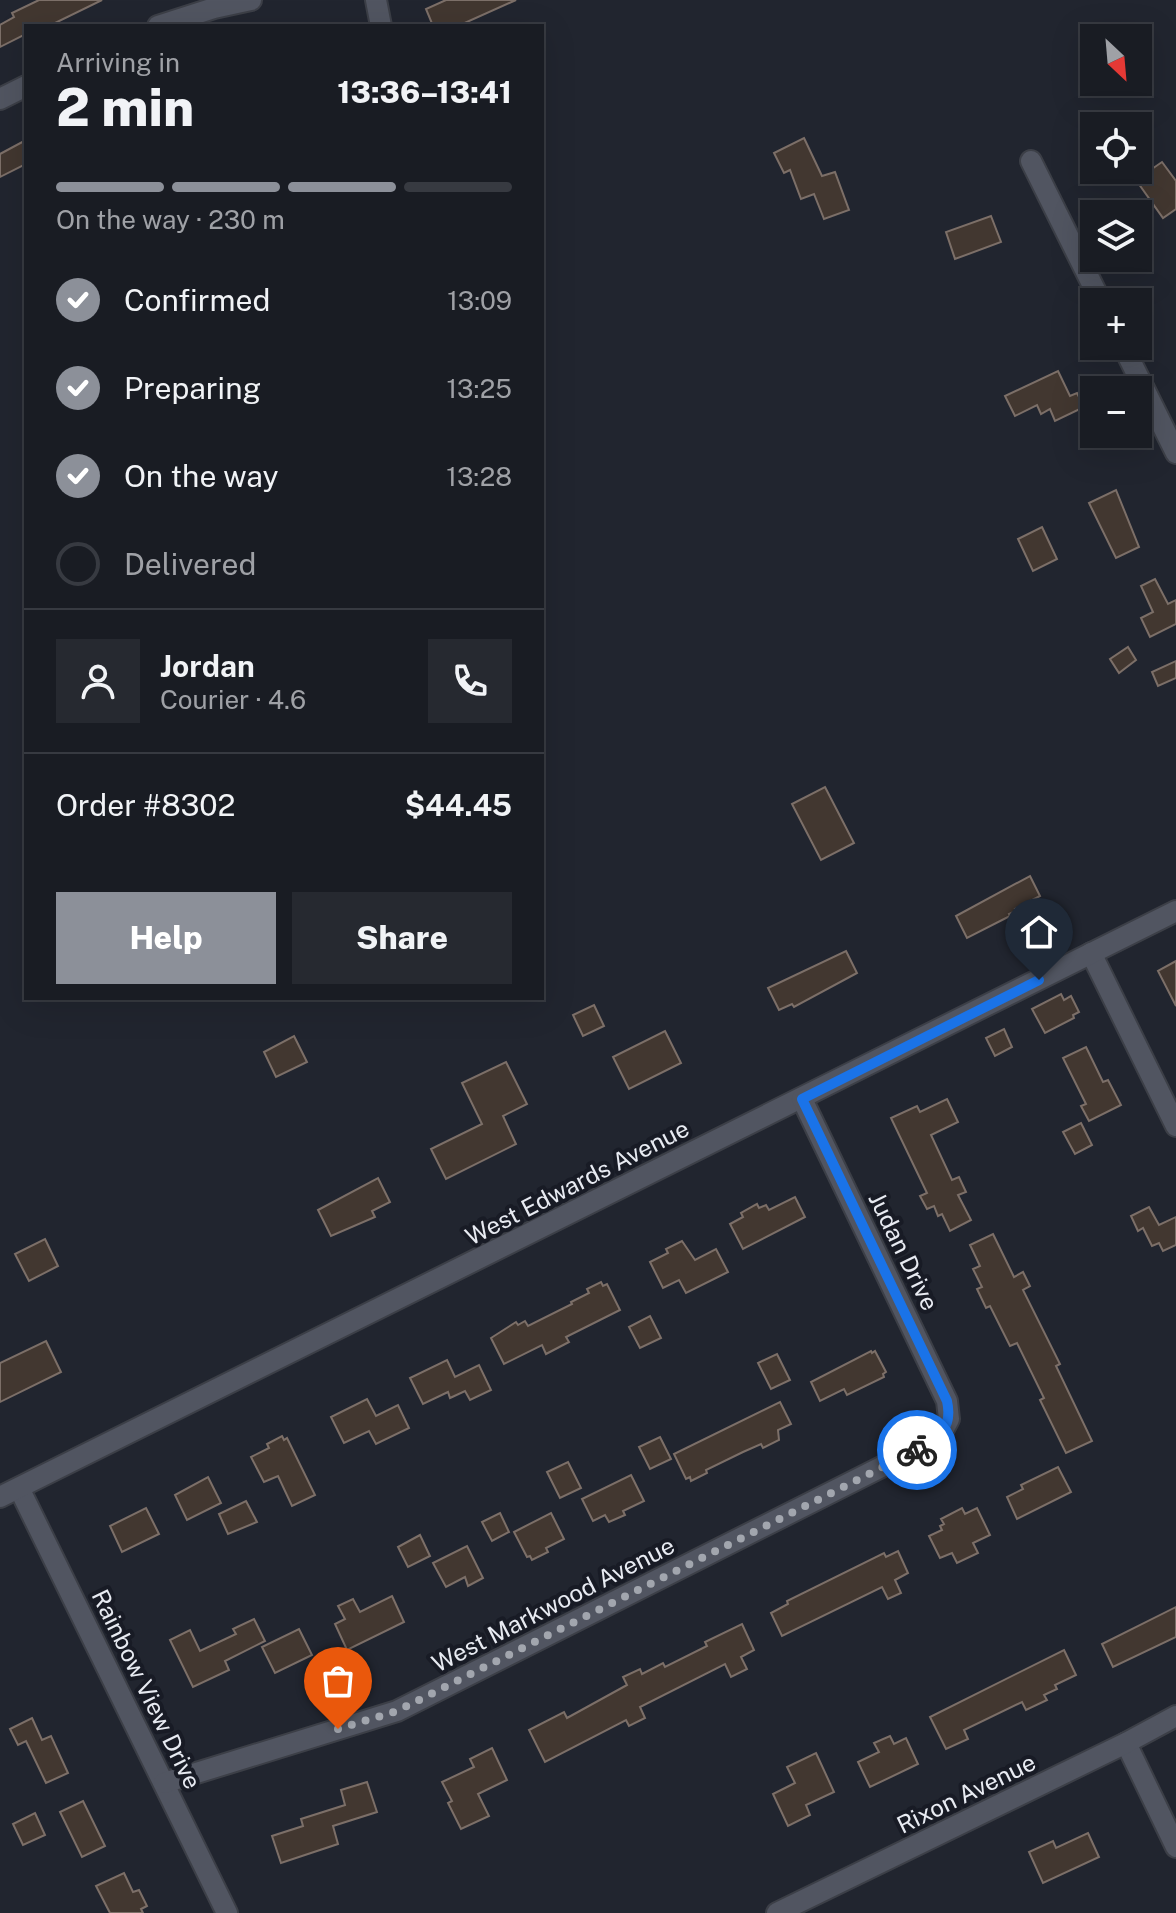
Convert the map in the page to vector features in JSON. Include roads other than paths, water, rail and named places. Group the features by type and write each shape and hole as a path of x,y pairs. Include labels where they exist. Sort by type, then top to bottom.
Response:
{"street":[{"path":"164,24 251,0"},
{"path":"376,0 381,24"},
{"path":"0,99 24,87"},
{"path":"1031,161 1094,288"},
{"path":"1130,360 1176,453"},
{"name":"West Edwards Avenue","path":"0,1497 1176,911"},
{"path":"1091,953 1176,1126"},
{"name":"Judan Drive","path":"802,1099 947,1401 949,1413 946,1428"},
{"name":"West Markwood Avenue","path":"164,1783 397,1711 936,1441 946,1428"},
{"name":"Rainbow View Drive","path":"19,1488 227,1913"},
{"name":"Rixon Avenue","path":"777,1913 823,1904 1176,1716"},
{"path":"1126,1743 1176,1847"}]}
